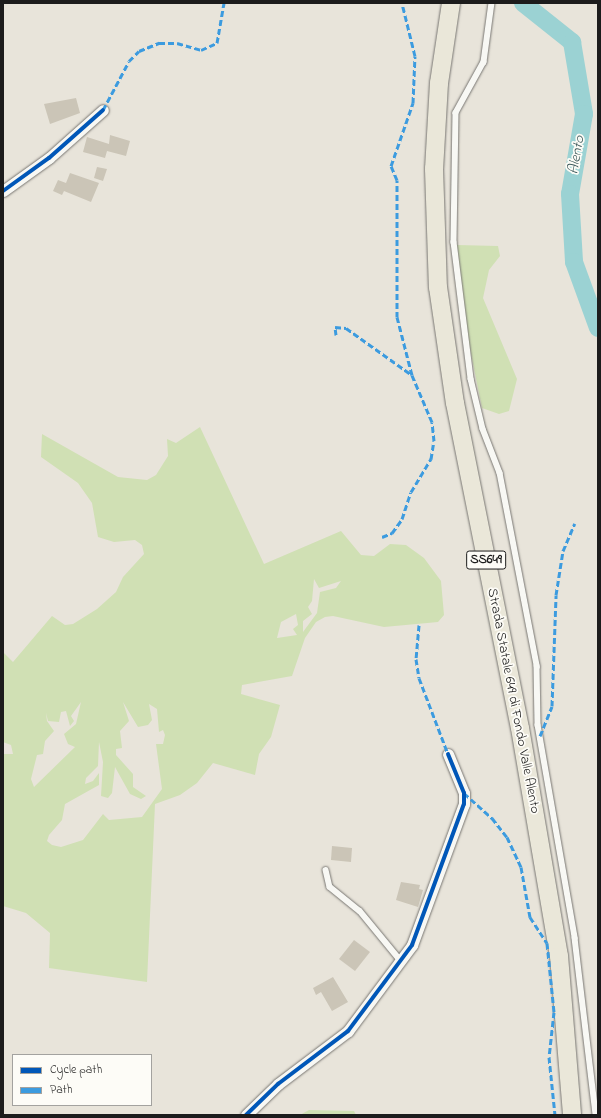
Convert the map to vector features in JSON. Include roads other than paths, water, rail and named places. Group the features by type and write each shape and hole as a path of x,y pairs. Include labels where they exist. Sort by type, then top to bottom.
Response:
{"highway":[{"name":"Strada Statale 649 di Fondo Valle Alento","path":"451,3 439,83 434,169 438,287 455,403 520,728 559,956 572,1115"}],"street":[{"path":"3,191 49,158 103,110"},
{"path":"246,1115 278,1084 348,1032 401,961 419,932 464,804 464,793 448,754"}],"lane":[{"path":"492,3 484,62 456,113 452,134 455,250 471,378 483,429 500,473 537,666 539,731 576,938 596,1115"},
{"path":"326,870 330,887 360,911 401,961"}],"waterway":[{"name":"Alento","path":"523,3 572,42 584,114 570,194 574,262 598,328"}]}
